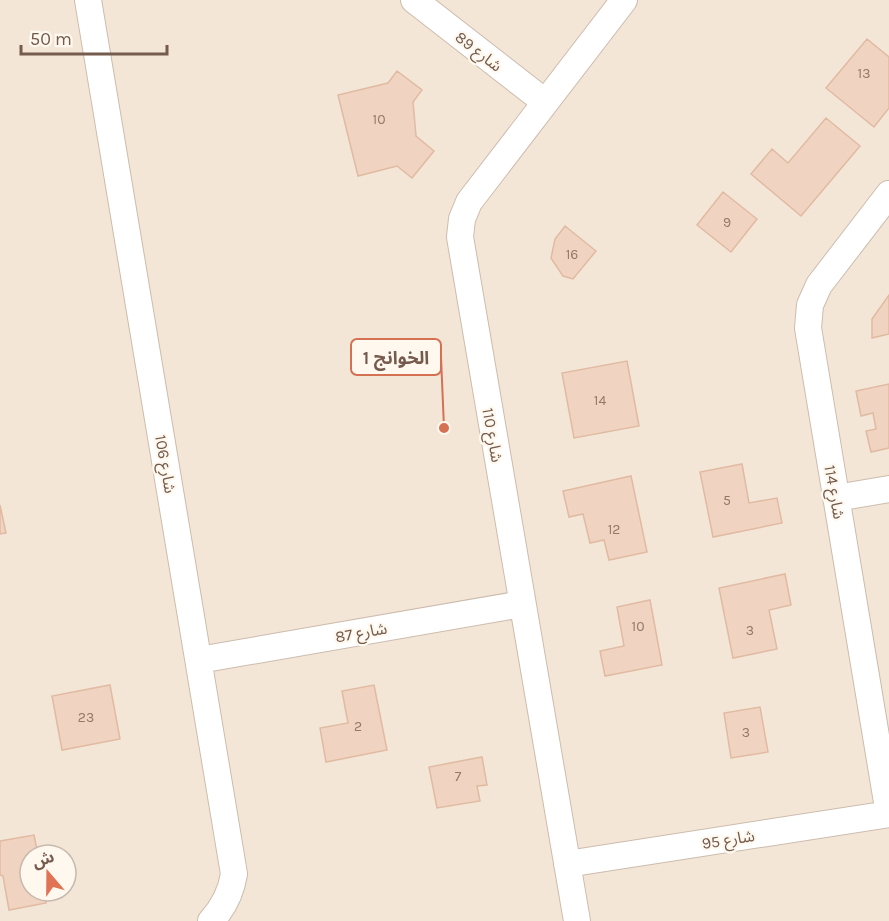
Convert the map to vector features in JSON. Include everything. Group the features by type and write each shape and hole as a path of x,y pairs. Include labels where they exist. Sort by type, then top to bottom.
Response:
{"street":[{"name":"شارع 106","path":"88,0 234,874 232,888 224,906 211,921"},
{"name":"شارع 89","path":"414,0 545,102"},
{"name":"شارع 110","path":"577,921 460,237 462,219 469,202 624,0"},
{"name":"شارع 114","path":"889,194 819,285 810,306 808,328 889,814"},
{"path":"836,498 889,489"},
{"name":"شارع 87","path":"199,660 522,604"},
{"name":"شارع 95","path":"567,864 889,814"}],"shaded area":[{"path":"0,0 889,0 889,921 0,921"}],"building":[{"path":"867,39 889,57 889,108 874,127 826,88"},
{"path":"397,71 422,90 413,102 416,136 434,151 412,178 397,166 358,176 338,95 388,83"},
{"path":"826,118 860,146 801,216 751,174 772,149 788,163"},
{"path":"723,192 757,219 731,252 697,225"},
{"path":"565,226 596,251 573,279 563,276 551,258 555,239"},
{"path":"889,295 889,334 872,338 872,319"},
{"path":"627,361 639,426 574,438 562,373"},
{"path":"889,384 889,448 871,452 866,431 876,429 873,413 861,416 856,391"},
{"path":"742,464 749,503 777,498 782,523 713,537 700,472"},
{"path":"631,476 647,552 609,560 604,540 590,543 583,514 569,517 563,491"},
{"path":"0,505 6,533 0,534"},
{"path":"785,574 791,605 769,610 777,649 733,658 719,588"},
{"path":"650,600 662,665 605,676 600,651 624,646 617,607"},
{"path":"110,685 120,739 62,750 52,696"},
{"path":"374,685 387,750 326,762 320,728 348,723 342,691"},
{"path":"760,707 768,752 731,758 724,713"},
{"path":"482,757 487,785 477,786 480,801 437,808 429,767"},
{"path":"34,835 36,843 18,843 18,903 46,903 9,910 3,876 0,875 0,841"}],"place":[{"name":"الخوانج 1","path":"444,428"}]}
